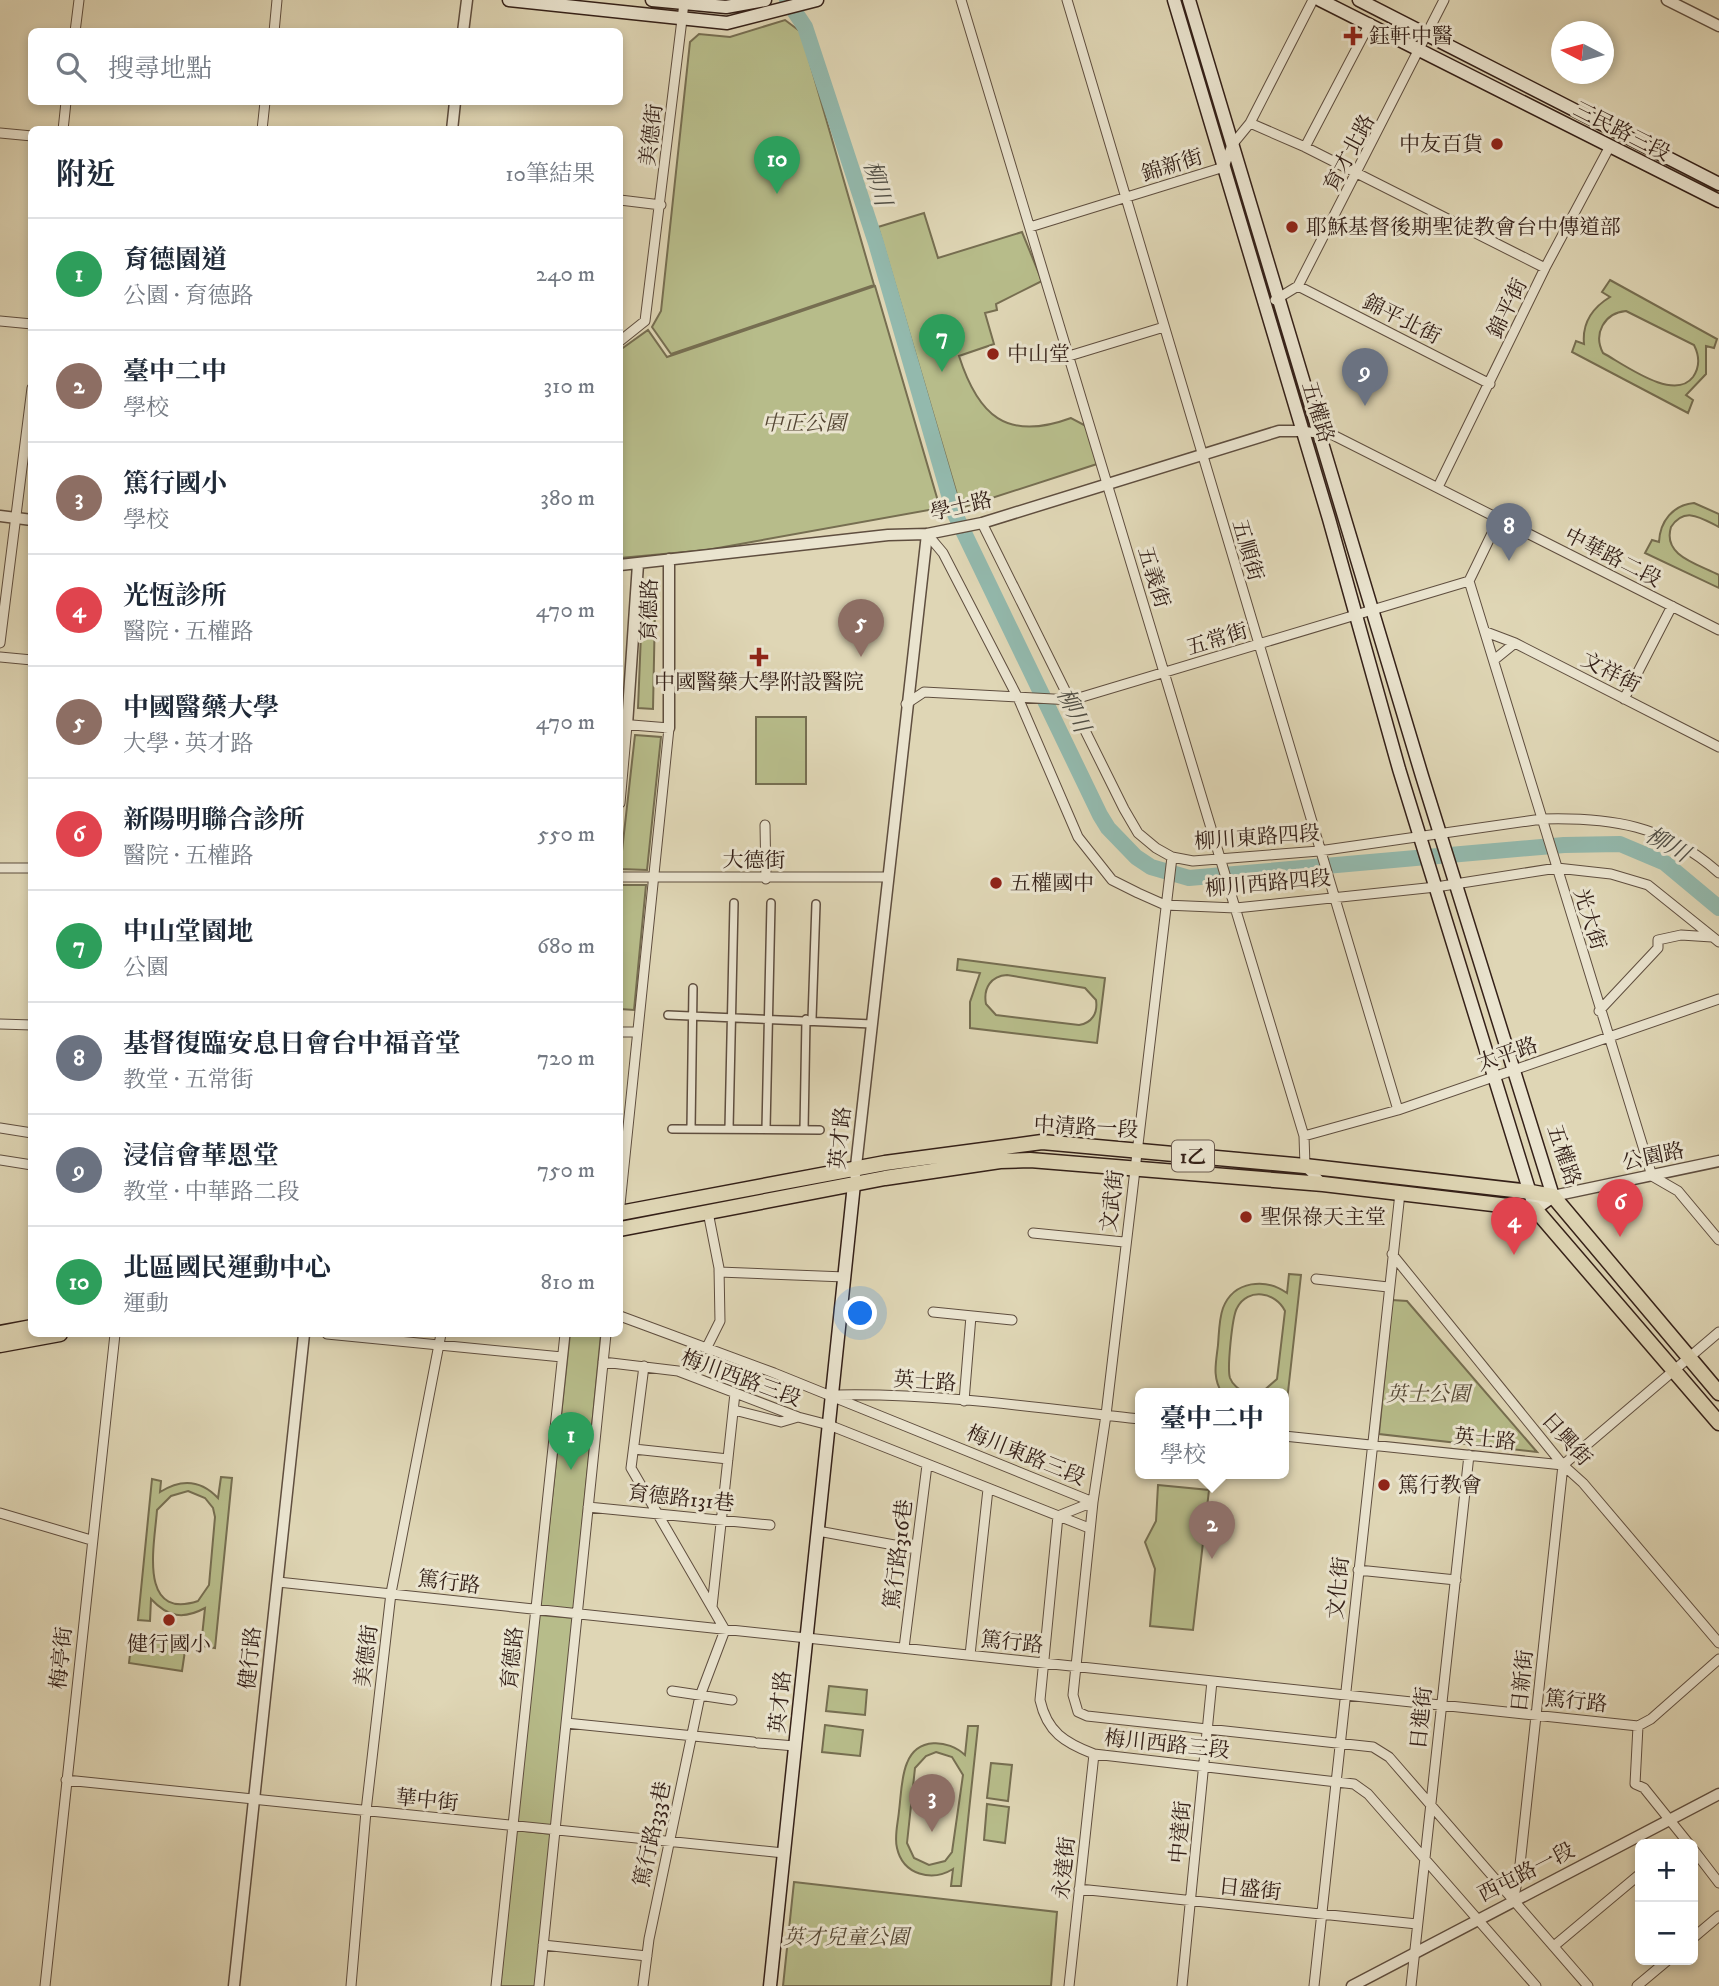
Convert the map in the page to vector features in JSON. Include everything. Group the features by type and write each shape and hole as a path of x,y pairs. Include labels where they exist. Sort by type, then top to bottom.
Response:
{"main road":[{"path":"509,0 727,23 817,0"},
{"path":"652,0 726,7 762,1"},
{"name":"五權路","path":"1174,0 1420,835 1535,1209"},
{"name":"五權路","path":"1189,0 1455,884 1553,1196 1719,1393"},
{"name":"三民路三段","path":"1320,0 1719,201"},
{"name":"三民路三段","path":"1359,0 1719,184"},
{"name":"中清路一段","path":"623,1212 856,1168 1042,1142 1305,1166 1553,1196"},
{"name":"中清路一段","path":"623,1228 854,1184 1000,1161 1134,1168 1323,1184 1535,1209"},
{"name":"英才路","path":"770,1986 854,1184"},
{"path":"1553,1196 1535,1209 1719,1423"},
{"path":"0,1333 28,1328"},
{"path":"0,1345 44,1337"}],"street":[{"path":"76,28 79,0"},
{"path":"274,28 277,0"},
{"path":"464,28 467,0"},
{"name":"五義街","path":"961,0 1304,1136 1305,1166"},
{"name":"五順街","path":"1067,0 1257,645 1398,1110"},
{"name":"錦新街","path":"1030,226 1224,167 1232,145 1250,123 1313,0"},
{"name":"育才北路","path":"1298,286 1444,0"},
{"path":"1667,0 1719,26"},
{"name":"美德街","path":"623,339 645,321 684,3"},
{"path":"1306,147 1370,23"},
{"path":"63,126 66,105"},
{"path":"262,126 265,105"},
{"path":"452,126 455,105"},
{"path":"1250,123 1306,147 1545,268"},
{"path":"0,132 28,136"},
{"name":"錦平街","path":"1438,487 1545,268 1610,146"},
{"path":"623,200 661,205"},
{"path":"1265,306 1298,286"},
{"name":"錦平北街","path":"1298,286 1490,384"},
{"path":"0,321 28,324"},
{"path":"1069,356 1164,327"},
{"path":"0,643 28,420"},
{"name":"學士路","path":"623,565 886,535 927,534 970,526 1279,431 1301,431"},
{"name":"中華路二段","path":"1301,431 1318,431 1333,435 1719,630"},
{"path":"0,516 28,520"},
{"path":"1469,581 1499,519"},
{"name":"柳川東路四段","path":"982,523 1138,833 1172,858 1222,865 1320,855 1420,835 1542,819 1579,818 1629,823 1673,841 1717,867"},
{"name":"柳川西路四段","path":"927,534 943,553 1023,700 1065,811 1090,855 1112,880 1165,905 1235,905 1332,891 1436,887 1556,864 1611,874 1648,885 1717,940"},
{"name":"英才路","path":"854,1184 927,534"},
{"name":"育德路","path":"623,1175 669,728 669,559"},
{"name":"育德路","path":"623,725 638,564"},
{"name":"五常街","path":"906,704 924,692 1057,702 1072,700 1469,581"},
{"name":"光大街","path":"1469,581 1607,1038 1652,1176"},
{"path":"1624,699 1672,606"},
{"name":"文祥街","path":"1486,632 1515,643 1719,747"},
{"path":"1494,660 1515,643"},
{"path":"0,657 28,660"},
{"path":"623,725 669,728"},
{"path":"765,825 766,879"},
{"name":"文武街","path":"1093,1502 1106,1415 1124,1242 1172,858"},
{"path":"0,868 28,868"},
{"name":"大德街","path":"623,877 888,877"},
{"path":"729,1129 734,903"},
{"path":"766,1129 771,903"},
{"path":"804,1130 816,904"},
{"path":"1599,1011 1658,948 1658,940 1681,935 1717,940"},
{"path":"691,1129 693,988"},
{"name":"太平路","path":"1304,1136 1398,1110 1719,999"},
{"path":"668,1015 768,1017 872,1024"},
{"path":"0,1024 28,1026"},
{"path":"623,1032 637,1032"},
{"path":"0,1128 28,1132"},
{"path":"672,1129 820,1130"},
{"path":"0,1160 28,1164"},
{"name":"公園路","path":"1553,1196 1719,1161"},
{"path":"1305,1166 1323,1184"},
{"path":"1652,1176 1678,1191 1719,1240"},
{"name":"文化街","path":"1314,1986 1357,1570 1400,1193"},
{"path":"706,1349 720,1321 719,1272 708,1212"},
{"path":"1033,1233 1124,1242"},
{"name":"日興街","path":"1392,1254 1563,1465 1583,1483 1719,1643"},
{"path":"719,1272 845,1277"},
{"path":"1316,1279 1388,1287"},
{"path":"933,1312 1012,1320"},
{"path":"964,1401 971,1316"},
{"name":"梅川東路三段","path":"623,1317 832,1396 1093,1502 1076,1666 1074,1703 1078,1712 1087,1716 1373,1747 1389,1757 1588,1986"},
{"path":"1563,1465 1719,1332"},
{"name":"梅亭街","path":"45,1986 115,1337"},
{"name":"健行路","path":"234,1986 304,1337"},
{"path":"357,1337 562,1357"},
{"name":"美德街","path":"351,1986 366,1811 391,1593 440,1337"},
{"name":"育德路","path":"496,1986 565,1337"},
{"path":"539,1986 606,1337"},
{"name":"梅川西路三段","path":"603,1362 678,1371 798,1417 829,1424 1089,1528"},
{"path":"644,1366 631,1468 725,1630"},
{"path":"712,1608 735,1393"},
{"name":"英士路","path":"832,1396 877,1394 1135,1418"},
{"path":"734,1410 781,1422 798,1417"},
{"name":"英士路","path":"1289,1436 1563,1465"},
{"path":"634,1449 729,1459"},
{"name":"日進街","path":"1411,1986 1439,1704 1469,1455"},
{"name":"篤行路316巷","path":"904,1648 927,1465"},
{"name":"日新街","path":"1513,1900 1519,1874 1563,1465"},
{"path":"970,1655 988,1489"},
{"path":"1058,1516 1093,1502"},
{"name":"育德路131巷","path":"588,1507 770,1525"},
{"path":"0,1513 91,1540"},
{"name":"梅川西路三段","path":"1058,1516 1040,1700 1043,1715 1066,1743 1094,1755 1335,1779 1354,1784 1368,1794 1536,1986"},
{"path":"818,1531 915,1549"},
{"path":"1357,1570 1455,1580"},
{"name":"篤行路","path":"278,1582 1638,1726"},
{"name":"篤行路333巷","path":"643,1986 649,1939 699,1696 725,1630"},
{"path":"1681,1839 1670,1819 1644,1788 1635,1784 1638,1726 1651,1719 1719,1659"},
{"name":"中達街","path":"1182,1986 1212,1681"},
{"path":"672,1691 733,1700"},
{"name":"英才路","path":"566,1723 795,1746"},
{"name":"永達街","path":"1069,1986 1094,1755"},
{"name":"華中街","path":"66,1780 555,1832 784,1853"},
{"name":"西屯路一段","path":"1352,1986 1719,1794"},
{"path":"1698,1855 1719,1882"},
{"path":"1554,1946 1635,1878"},
{"name":"日盛街","path":"1079,1889 1417,1924"},
{"path":"1698,1934 1719,1916"},
{"path":"543,1945 646,1956"},
{"path":"1637,1986 1662,1965"}],"green space":[{"path":"785,20 801,32 874,285 671,354 652,327 661,311 690,42 699,34 730,37"},
{"path":"924,213 938,258 1022,232 1042,281 996,304 997,310 985,313 994,344 959,356 975,394 998,418 1029,427 1071,418 1086,426 1097,464 961,508 878,227"},
{"path":"1610,280 1717,339 1714,348 1706,346 1706,374 1686,395 1693,400 1688,413 1572,352 1576,341 1584,344 1585,329 1593,311 1610,297 1602,292","holes":["1626,311 1694,345 1697,369 1685,384 1674,385 1649,379 1603,353 1599,339 1606,320"]},
{"name":"中正公園","path":"875,286 940,508 707,550 623,558 623,348 648,330 667,357"},
{"path":"1694,503 1719,514 1719,527 1694,516 1682,517 1671,527 1672,545 1684,558 1719,575 1719,588 1645,553 1652,540 1659,542 1662,527 1669,515 1680,507"},
{"path":"642,609 655,609 653,709 638,708"},
{"path":"756,717 806,717 806,784 756,784"},
{"path":"635,735 661,737 647,870 623,869 623,842"},
{"path":"623,885 646,885 634,1010 623,1009"},
{"path":"958,959 1105,978 1097,1043 970,1028 970,1002 980,973 957,970","holes":["1007,975 1085,988 1096,1000 1096,1009 1091,1020 1079,1025 996,1015 986,1004 989,984"]},
{"path":"1289,1274 1301,1275 1288,1388 1267,1388 1277,1379 1285,1311 1275,1300 1262,1294 1248,1297 1237,1308 1229,1373 1238,1388 1220,1388 1216,1364 1221,1317 1228,1299 1251,1284 1270,1285 1287,1293"},
{"name":"英士公園","path":"1392,1300 1407,1301 1537,1452 1379,1434"},
{"path":"570,1337 601,1337 574,1610 540,1607"},
{"path":"221,1477 232,1478 215,1648 201,1646 205,1608 190,1614 176,1615 164,1610 151,1599 150,1621 138,1620 152,1479 161,1481 160,1492 176,1484 191,1483 198,1484 218,1498","holes":["188,1491 205,1498 213,1508 215,1517 209,1585 198,1601 179,1604 166,1600 158,1589 154,1575 157,1510 171,1496"]},
{"path":"1158,1485 1209,1490 1193,1630 1150,1626 1155,1569 1145,1542 1156,1521"},
{"path":"539,1615 574,1618 552,1826 517,1822"},
{"path":"132,1637 186,1644 182,1671 129,1663"},
{"path":"829,1686 867,1690 865,1715 826,1711"},
{"path":"825,1725 863,1730 860,1756 822,1752"},
{"path":"968,1726 978,1726 961,1886 951,1886 953,1869 928,1875 912,1870 905,1864 897,1848 896,1830 904,1774 912,1755 925,1745 933,1743 950,1746 965,1755","holes":["936,1752 952,1757 963,1775 952,1852 945,1861 929,1865 914,1858 907,1843 915,1768 926,1756"]},
{"path":"991,1763 1012,1765 1008,1801 987,1798"},
{"path":"987,1804 1009,1807 1005,1843 984,1840"},
{"path":"516,1830 552,1834 536,1986 500,1986"},
{"name":"英才兒童公園","path":"794,1882 1057,1912 1051,1986 783,1986"}],"waterway":[{"name":"柳川","path":"787,0 805,27 876,243 954,512 1100,815 1108,828 1136,857 1151,867 1189,878 1564,845 1620,844 1665,863 1719,908"}],"place":[{"name":"鈺軒中醫","path":"1353,36"},
{"name":"中友百貨","path":"1497,144"},
{"name":"北區國民運動中心","path":"777,194"},
{"name":"耶穌基督後期聖徒教會台中傳道部","path":"1292,227"},
{"name":"中山堂","path":"993,354"},
{"name":"中山堂園地","path":"942,372"},
{"name":"浸信會華恩堂","path":"1365,406"},
{"name":"基督復臨安息日會台中福音堂","path":"1509,561"},
{"name":"中國醫藥大學附設醫院","path":"759,657"},
{"name":"中國醫藥大學","path":"861,657"},
{"name":"五權國中","path":"996,883"},
{"name":"聖保祿天主堂","path":"1246,1217"},
{"name":"新陽明聯合診所","path":"1620,1237"},
{"name":"光恆診所","path":"1514,1255"},
{"name":"育德園道","path":"571,1470"},
{"name":"篤行教會","path":"1384,1485"},
{"name":"臺中二中","path":"1212,1559"},
{"name":"健行國小","path":"169,1620"},
{"name":"篤行國小","path":"932,1832"}]}
